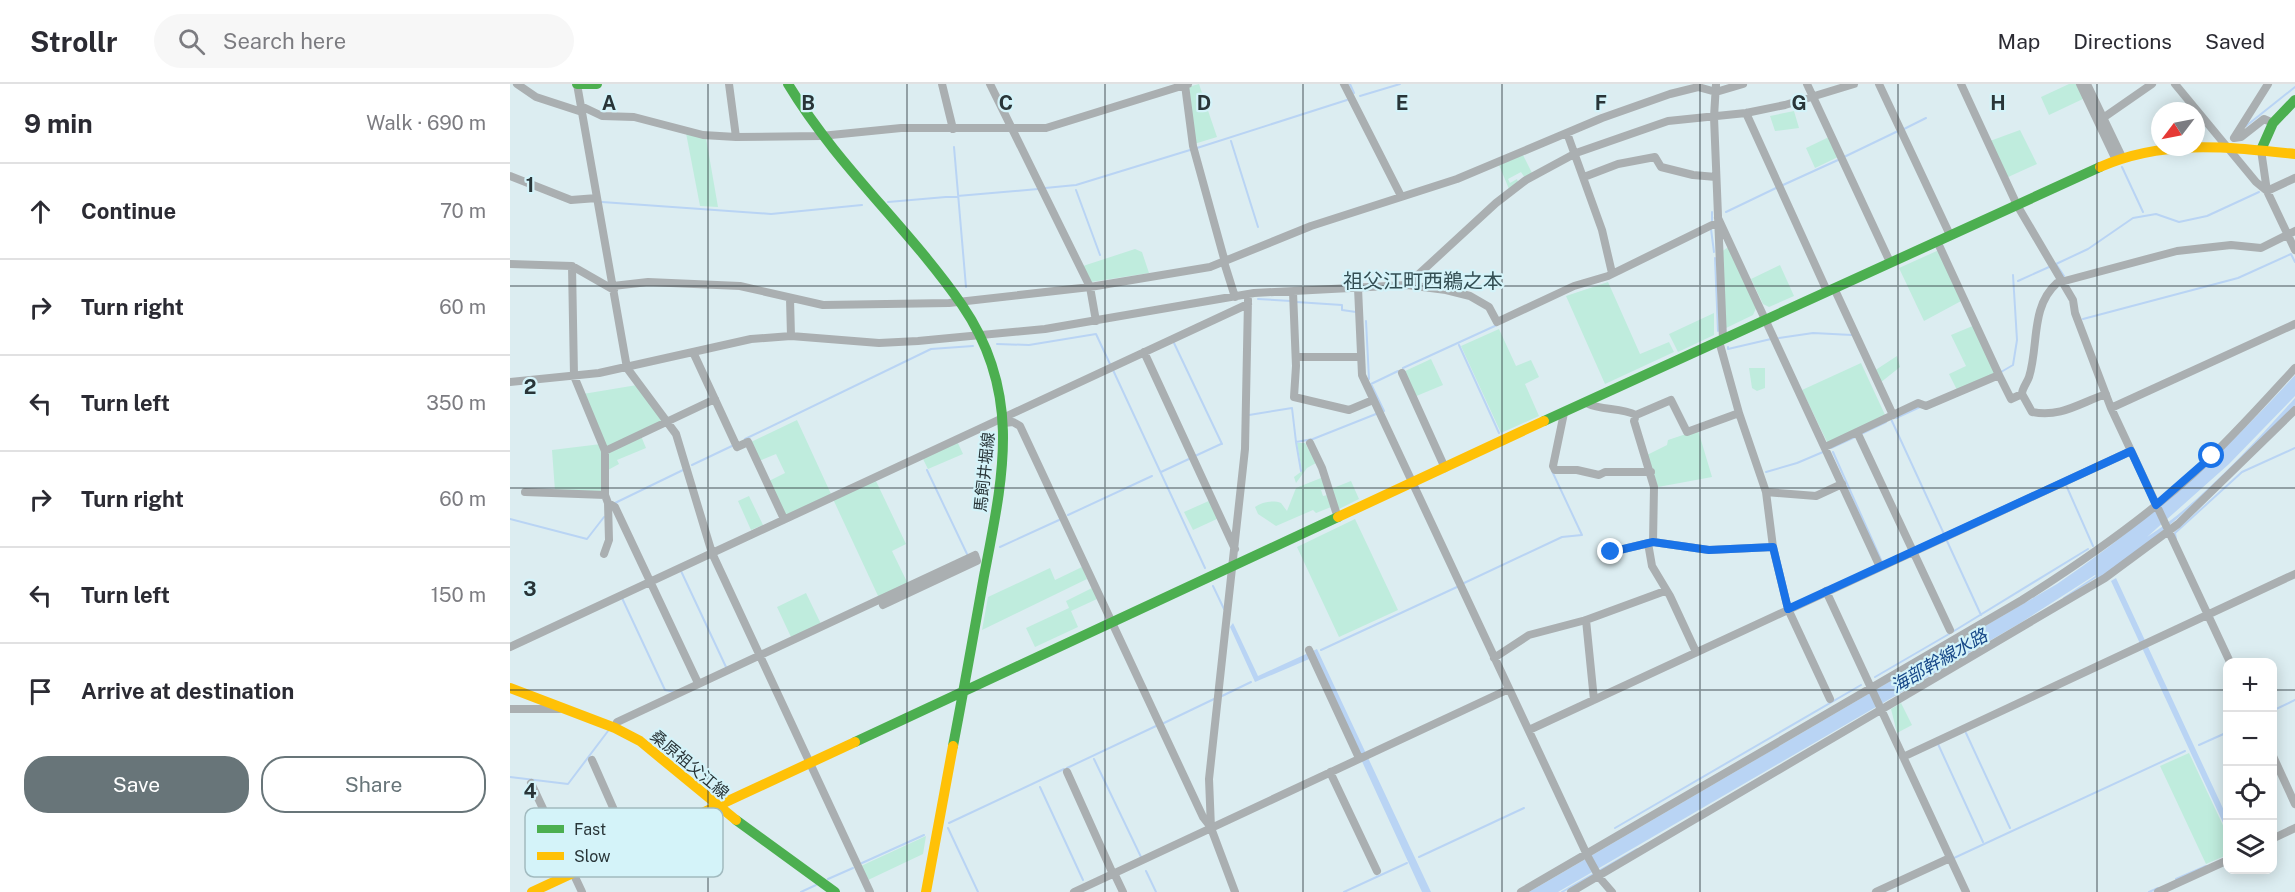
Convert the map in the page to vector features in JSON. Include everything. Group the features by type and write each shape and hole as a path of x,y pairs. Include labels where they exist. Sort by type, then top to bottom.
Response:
{"street":[{"path":"517,84 536,97 602,116 634,117 704,135 736,137 822,136 901,128 1046,128 1186,84 1193,146 1235,297"},
{"path":"597,84 577,84 627,368 676,434 712,553 870,892"},
{"path":"729,84 736,137"},
{"name":"馬飼井堀線","path":"788,84 822,136 960,300 981,335 998,380 1006,443 1001,486 982,558 926,892"},
{"path":"942,84 953,129"},
{"path":"990,84 1090,287 1095,321"},
{"path":"1344,84 1401,196"},
{"path":"510,264 572,266 613,288 648,282 740,286 823,305 949,303 1090,287 1210,267 1311,226 1457,179 1567,133 1670,94 1698,87 1716,88 1743,84"},
{"path":"1807,84 1890,262"},
{"path":"1407,285 1526,180 1576,153 1668,121 1746,113 1813,98 1854,84"},
{"path":"1879,84 1950,235"},
{"path":"1961,84 2017,205 2073,300 2075,313 2111,408 2228,658"},
{"path":"2080,84 2119,158"},
{"path":"2088,84 2119,158"},
{"path":"2103,118 2152,84"},
{"path":"2175,84 2256,182 2267,191 2291,233 2295,250"},
{"path":"2268,84 2234,138 2241,137 2264,120 2273,123"},
{"path":"1716,88 1714,117 1721,340 1738,413 1766,492 1773,547 1788,609 1830,699"},
{"path":"2267,191 2261,150 2273,123 2295,100"},
{"path":"1746,113 1893,415"},
{"path":"1567,133 1602,230 1612,273"},
{"path":"712,808 1766,318 2119,158 2141,151 2167,147 2261,150 2295,154"},
{"path":"1584,177 1618,164 1655,157 1661,167 1693,176 1716,177"},
{"path":"510,176 571,200 597,198"},
{"path":"2267,191 2295,178"},
{"path":"510,647 784,519 1004,420 1016,411 1144,352 1248,300 1293,292 1407,285 1470,296 1489,307 1497,322 1574,286 1612,273 1718,222"},
{"path":"1718,222 1766,318 1880,567"},
{"path":"1937,241 2011,399 2022,394 2029,378 2038,321 2046,296 2062,281 2177,251 2232,245 2261,248 2291,233"},
{"path":"572,266 574,376 605,451 609,540 604,554"},
{"path":"1358,288 1362,375 1587,856 1598,875 1612,892"},
{"path":"1293,292 1296,357 1294,397 1349,410 1373,400"},
{"path":"510,382 627,368 751,339 791,336 879,343 981,335 1095,321 1235,297 1248,300"},
{"path":"790,299 791,336"},
{"path":"1211,828 1209,779 1245,449 1248,300"},
{"path":"2111,408 2295,324"},
{"path":"693,352 737,447 748,442 784,519"},
{"path":"1144,352 1235,550"},
{"path":"1296,357 1361,357"},
{"path":"1521,892 1587,856 2022,600 2089,557 2156,505 2232,437 2295,368"},
{"path":"1402,373 1445,468"},
{"path":"1825,447 1918,403 1926,406 1999,375"},
{"path":"2022,394 2032,412 2049,415 2062,413 2078,404 2106,394"},
{"path":"605,451 715,399"},
{"path":"1696,652 1670,596 1652,566 1654,487 1634,421 1636,415 1671,400 1688,432 1738,413"},
{"path":"1586,403 1594,407 1626,410 1636,415"},
{"path":"1571,892 2105,578 2167,531 2248,458 2295,410"},
{"path":"1016,411 1020,426 1203,817 1211,828 1234,892"},
{"path":"1564,413 1553,466 1555,470 1577,470 1599,475 1605,472 1651,472"},
{"path":"1004,420 1020,426"},
{"path":"1857,432 1950,630"},
{"path":"1310,443 1322,468 1338,518"},
{"path":"1528,730 2131,451"},
{"path":"1766,492 1816,496 1842,484"},
{"path":"525,492 607,499 615,507 698,683"},
{"path":"1611,552 1651,542 1709,550 1773,547"},
{"path":"615,728 617,722 759,654 975,555 982,558"},
{"path":"882,605 982,558"},
{"path":"1903,757 2295,574"},
{"path":"1494,658 1529,635 1586,620 1665,591"},
{"path":"1826,591 1883,709 1966,892"},
{"path":"1586,620 1594,700"},
{"path":"1310,653 1362,757"},
{"name":"桑原祖父江線","path":"510,688 615,728 662,758 719,808"},
{"path":"1074,892 1509,688"},
{"path":"510,709 564,709"},
{"path":"592,760 613,808"},
{"path":"2277,765 2295,804"},
{"path":"1067,772 1123,892"},
{"path":"1330,772 1377,871"},
{"path":"531,783 543,808"},
{"name":"桑原祖父江線","path":"723,811 835,892"},
{"path":"2277,837 2295,828"},
{"path":"1876,892 1950,858"},
{"path":"2158,892 2223,862"},
{"path":"532,892 564,877"},
{"path":"575,877 582,892"}],"green space":[{"path":"1199,84 1217,137 1194,144 1188,87"},
{"path":"2069,84 2079,84 2085,98 2049,115 2041,97"},
{"path":"1794,111 1799,128 1775,131 1770,116"},
{"path":"2020,130 2037,164 2006,178 1990,141"},
{"path":"686,133 706,138 718,207 700,206"},
{"path":"1829,137 1838,157 1815,168 1806,148"},
{"path":"1523,155 1532,173 1525,178 1521,172 1508,179 1510,183 1517,179 1518,182 1509,189 1499,165"},
{"path":"1730,246 1757,306 1753,315 1724,329 1721,252"},
{"path":"1135,249 1142,252 1149,273 1091,282 1083,266"},
{"path":"1939,250 1963,300 1924,321 1899,268"},
{"path":"1780,265 1794,296 1769,307 1763,304 1751,279"},
{"path":"1608,282 1640,354 1669,342 1674,352 1605,384 1566,296"},
{"path":"1714,313 1714,335 1678,352 1669,334"},
{"path":"1975,325 1997,372 1957,390 1949,374 1966,366 1951,335"},
{"path":"1499,329 1516,366 1531,360 1539,377 1525,384 1539,416 1501,433 1461,346"},
{"path":"1897,356 1900,367 1880,383 1874,371"},
{"path":"1431,359 1443,385 1414,397 1403,372"},
{"path":"1861,363 1886,417 1828,444 1802,390"},
{"path":"1749,368 1765,368 1765,388 1757,391 1752,388"},
{"path":"637,385 664,421 608,449 583,394"},
{"path":"797,420 831,494 785,516 769,481 785,473 776,454 759,461 751,442"},
{"path":"1698,430 1712,477 1658,487 1647,455 1667,445 1668,440"},
{"path":"641,436 646,448 617,460 619,464 608,470 607,452"},
{"path":"957,441 963,454 928,469 922,457"},
{"path":"1297,443 1305,443 1316,463 1307,468 1296,483 1294,477 1302,471"},
{"path":"601,444 604,454 603,490 600,493 555,491 552,450"},
{"path":"1321,478 1326,489 1321,490 1323,496 1328,495 1331,507 1316,513 1313,510 1276,526 1258,514 1255,507 1271,502 1281,503 1287,511 1296,488"},
{"path":"875,479 906,544 892,551 908,584 879,598 833,499"},
{"path":"1351,481 1359,499 1337,510 1331,489"},
{"path":"749,496 763,525 751,530 738,501"},
{"path":"1211,500 1219,518 1193,530 1184,512"},
{"path":"1355,519 1398,610 1339,637 1297,547"},
{"path":"1082,567 1087,579 982,630 988,597 1050,568 1055,580"},
{"path":"1092,588 1097,599 1071,611 1078,627 1035,647 1026,628 1069,608 1066,601"},
{"path":"806,593 821,624 791,637 777,607"},
{"path":"1901,703 1912,725 1897,733 1891,709"},
{"path":"2189,753 2223,825 2223,857 2206,864 2160,766"},
{"path":"926,836 923,854 868,880 861,866"}],"water":[{"name":"海部幹線水路","path":"2295,375 2295,396 2229,464 2147,537 2206,490 2295,398 2295,405 2204,495 2105,575 2097,578 2095,575 2022,622 1558,892 1529,892 2057,584 2122,537 2182,487 2240,433"},
{"path":"2116,578 2223,808 2223,822 2111,581"},
{"path":"1233,623 1258,676 1317,649 1431,892 1422,892 1314,657 1255,682 1230,627"}],"waterway":[{"path":"1350,84 1354,93"},
{"path":"1360,96 1400,84"},
{"path":"2246,126 2295,87"},
{"path":"1197,148 1347,100"},
{"path":"1904,129 1926,118"},
{"path":"1844,157 1898,131"},
{"path":"1231,141 1258,227"},
{"path":"954,147 966,287"},
{"path":"1045,188 1076,185 1190,150"},
{"path":"1783,185 1838,160"},
{"path":"2122,167 2143,212"},
{"path":"1726,212 1776,188"},
{"path":"888,202 1038,189"},
{"path":"1076,190 1100,255"},
{"path":"2064,276 2056,264 2088,249 2133,218 2156,214 2179,222 2207,216 2259,192"},
{"path":"602,202 771,214 862,205"},
{"path":"1712,212 1712,222"},
{"path":"1711,229 1714,252"},
{"path":"2083,319 2238,278 2291,254 2295,262"},
{"path":"1715,258 1718,331"},
{"path":"2018,281 2049,267"},
{"path":"2001,372 2013,365 2017,340 2013,275"},
{"path":"1258,299 1291,301"},
{"path":"1296,302 1342,305 1342,310 1356,312"},
{"path":"1366,321 1369,379"},
{"path":"1403,368 1497,325"},
{"path":"1779,338 1813,333 1852,335"},
{"path":"997,344 1029,345 1096,334 1110,364"},
{"path":"1728,347 1728,349 1771,339"},
{"path":"1174,343 1222,444"},
{"path":"1459,345 1499,433"},
{"path":"745,439 931,349 973,346"},
{"path":"1113,370 1205,568"},
{"path":"1384,411 1371,384 1398,371"},
{"path":"1896,418 1920,407"},
{"path":"1249,415 1292,408 1296,442 1313,439 1376,414"},
{"path":"1891,419 1944,534"},
{"path":"1861,434 1886,422"},
{"path":"1831,448 1855,437"},
{"path":"1296,442 1301,471"},
{"path":"1195,456 1221,444"},
{"path":"692,465 734,445"},
{"path":"2176,540 2175,533 2242,472 2295,448"},
{"path":"1766,472 1823,452"},
{"path":"1833,452 1882,562"},
{"path":"1161,472 1191,458"},
{"path":"615,503 683,470"},
{"path":"927,470 967,554"},
{"path":"1462,584 1562,537 1582,535 1552,471"},
{"path":"1068,515 1152,476"},
{"path":"2066,485 2093,546"},
{"path":"510,519 587,539 604,517"},
{"path":"1000,547 1059,520"},
{"path":"1947,541 1981,615"},
{"name":"海部幹線水路","path":"1954,631 2088,549"},
{"path":"681,571 726,667"},
{"path":"2064,598 2097,576"},
{"path":"1213,586 1224,609"},
{"path":"1321,650 1457,587"},
{"path":"622,598 665,690 675,692"},
{"name":"海部幹線水路","path":"1875,677 1949,634"},
{"path":"1222,696 1251,682"},
{"path":"1615,828 1861,685"},
{"path":"1164,723 1214,699"},
{"path":"2277,709 2295,700"},
{"path":"1067,768 1156,726"},
{"path":"510,777 568,784 608,731"},
{"path":"1966,733 2010,828"},
{"path":"2199,745 2223,734"},
{"path":"1938,744 1983,842"},
{"path":"1954,858 2185,751"},
{"path":"1094,759 1141,857"},
{"path":"949,823 1064,769"},
{"path":"1040,787 1083,880"},
{"path":"1419,857 1524,808"},
{"path":"948,828 978,892"},
{"path":"862,863 924,835"},
{"path":"1562,892 1637,849"},
{"path":"1344,892 1407,863"},
{"path":"2176,879 2206,866"},
{"path":"828,879 853,868"},
{"path":"1146,871 1156,892"},
{"path":"801,892 816,885"},
{"path":"2149,892 2158,888"}],"traffic: fast":[{"path":"577,84 597,84"},
{"path":"788,84 829,143 919,249 962,305 981,338 994,371 1001,404 1003,437 1001,470 991,540 953,746"},
{"path":"2261,150 2273,123 2295,100"},
{"path":"1544,421 2100,167"},
{"path":"855,742 1338,517"},
{"path":"736,820 835,892"}],"traffic: slow":[{"path":"2100,167 2148,152 2196,147 2295,154"},
{"path":"1338,517 1544,421"},
{"path":"510,688 615,728 640,741 721,808"},
{"path":"713,808 855,742"},
{"path":"926,892 953,746"},
{"path":"723,809 736,820"},
{"path":"532,892 564,877"}],"district":[{"name":"祖父江町西鵜之本","path":"1423,281"}],"route":[{"path":"1611,552 1653,542 1709,550 1773,547 1788,609 2131,451 2156,505 2212,456"}]}
